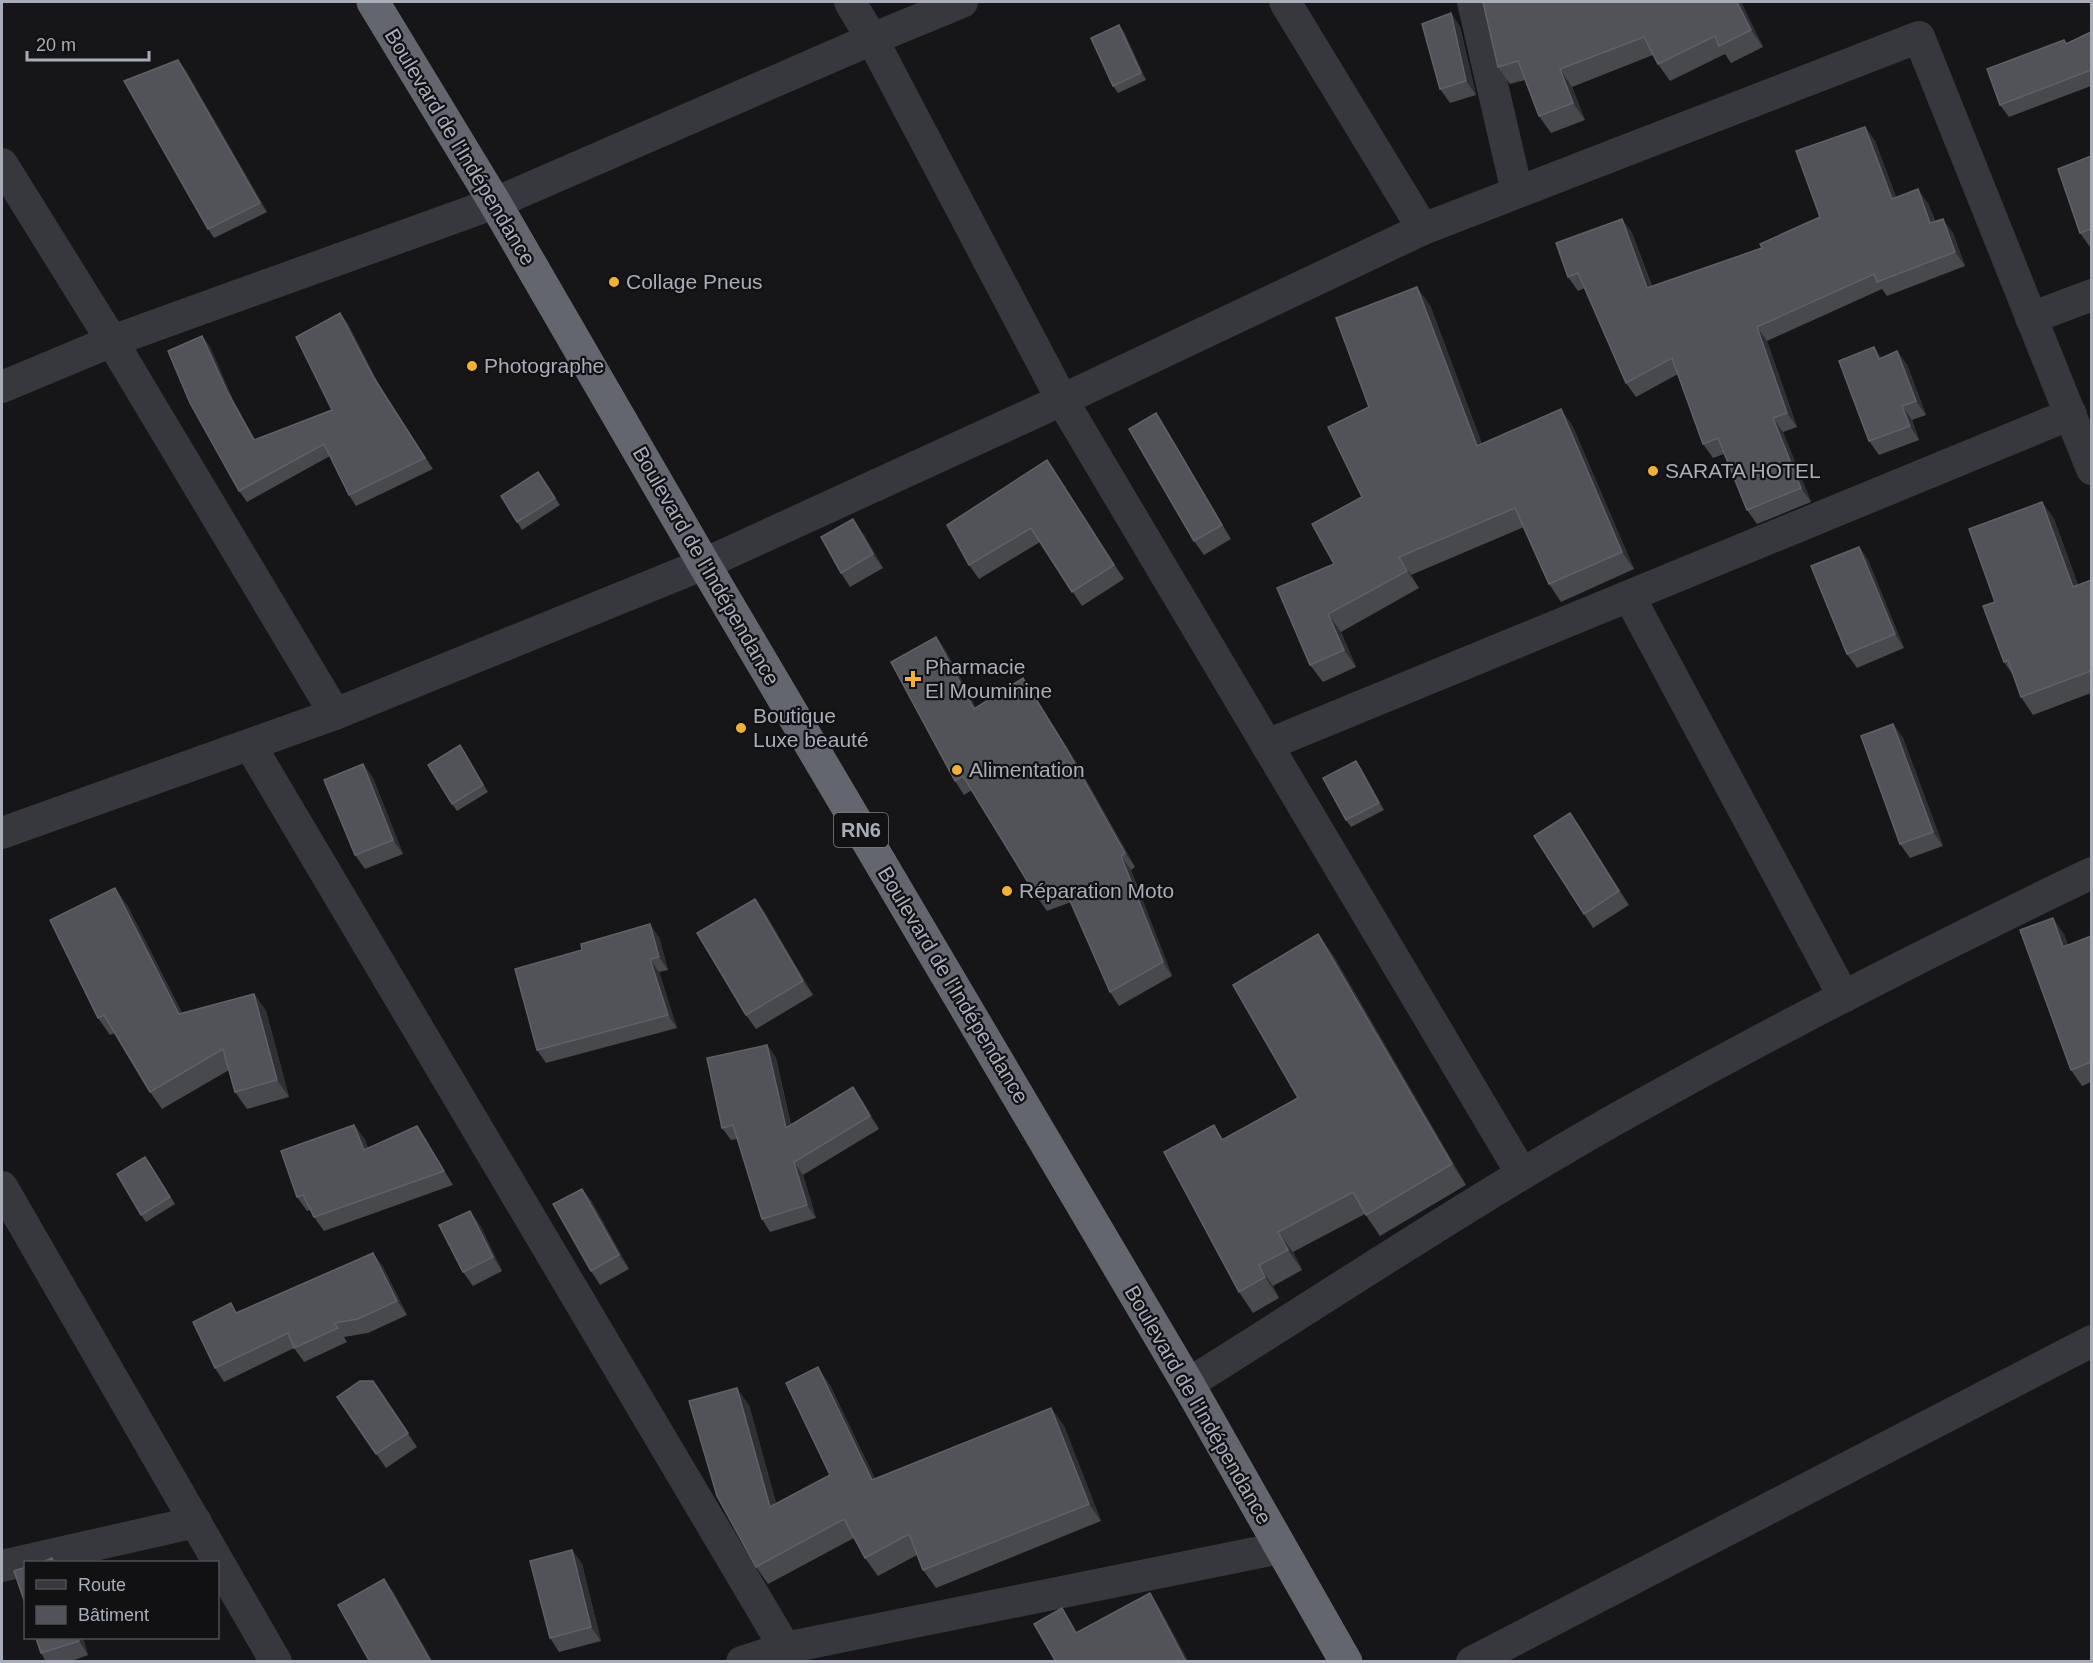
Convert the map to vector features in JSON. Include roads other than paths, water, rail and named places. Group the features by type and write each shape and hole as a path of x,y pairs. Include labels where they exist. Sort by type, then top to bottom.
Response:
{"highway":[{"name":"Boulevard de l'Indépendance","path":"373,2 495,203 704,564 1188,1384 1346,1662"}],"street":[{"path":"849,2 872,39 1062,400 1522,1174"},
{"path":"2,387 112,341 495,203 962,2"},
{"path":"1285,2 1423,229"},
{"path":"1473,2 1517,192"},
{"path":"2,834 335,714 704,564 1062,400 1423,229 1920,37 2091,469"},
{"path":"2,164 112,341 335,714"},
{"path":"2031,318 2091,294"},
{"path":"1267,745 2071,414"},
{"path":"1629,596 1844,997"},
{"path":"250,745 785,1648"},
{"path":"1188,1384 1522,1174 1641,1105 1932,950 2091,873"},
{"path":"2,1187 9,1216 218,1561"},
{"path":"1472,1662 2091,1341"},
{"path":"2,1566 196,1522"},
{"path":"742,1662 785,1648 1280,1548"},
{"path":"219,1562 276,1662"}],"place":[{"name":"Collage Pneus","path":"614,282"},
{"name":"Photographe","path":"472,366"},
{"name":"SARATA HOTEL","path":"1653,471"},
{"name":"Pharmacie El Mouminine","path":"913,679"},
{"name":"Boutique Luxe beauté","path":"741,728"},
{"name":"Alimentation","path":"957,770"},
{"name":"Réparation Moto","path":"1007,891"}]}
